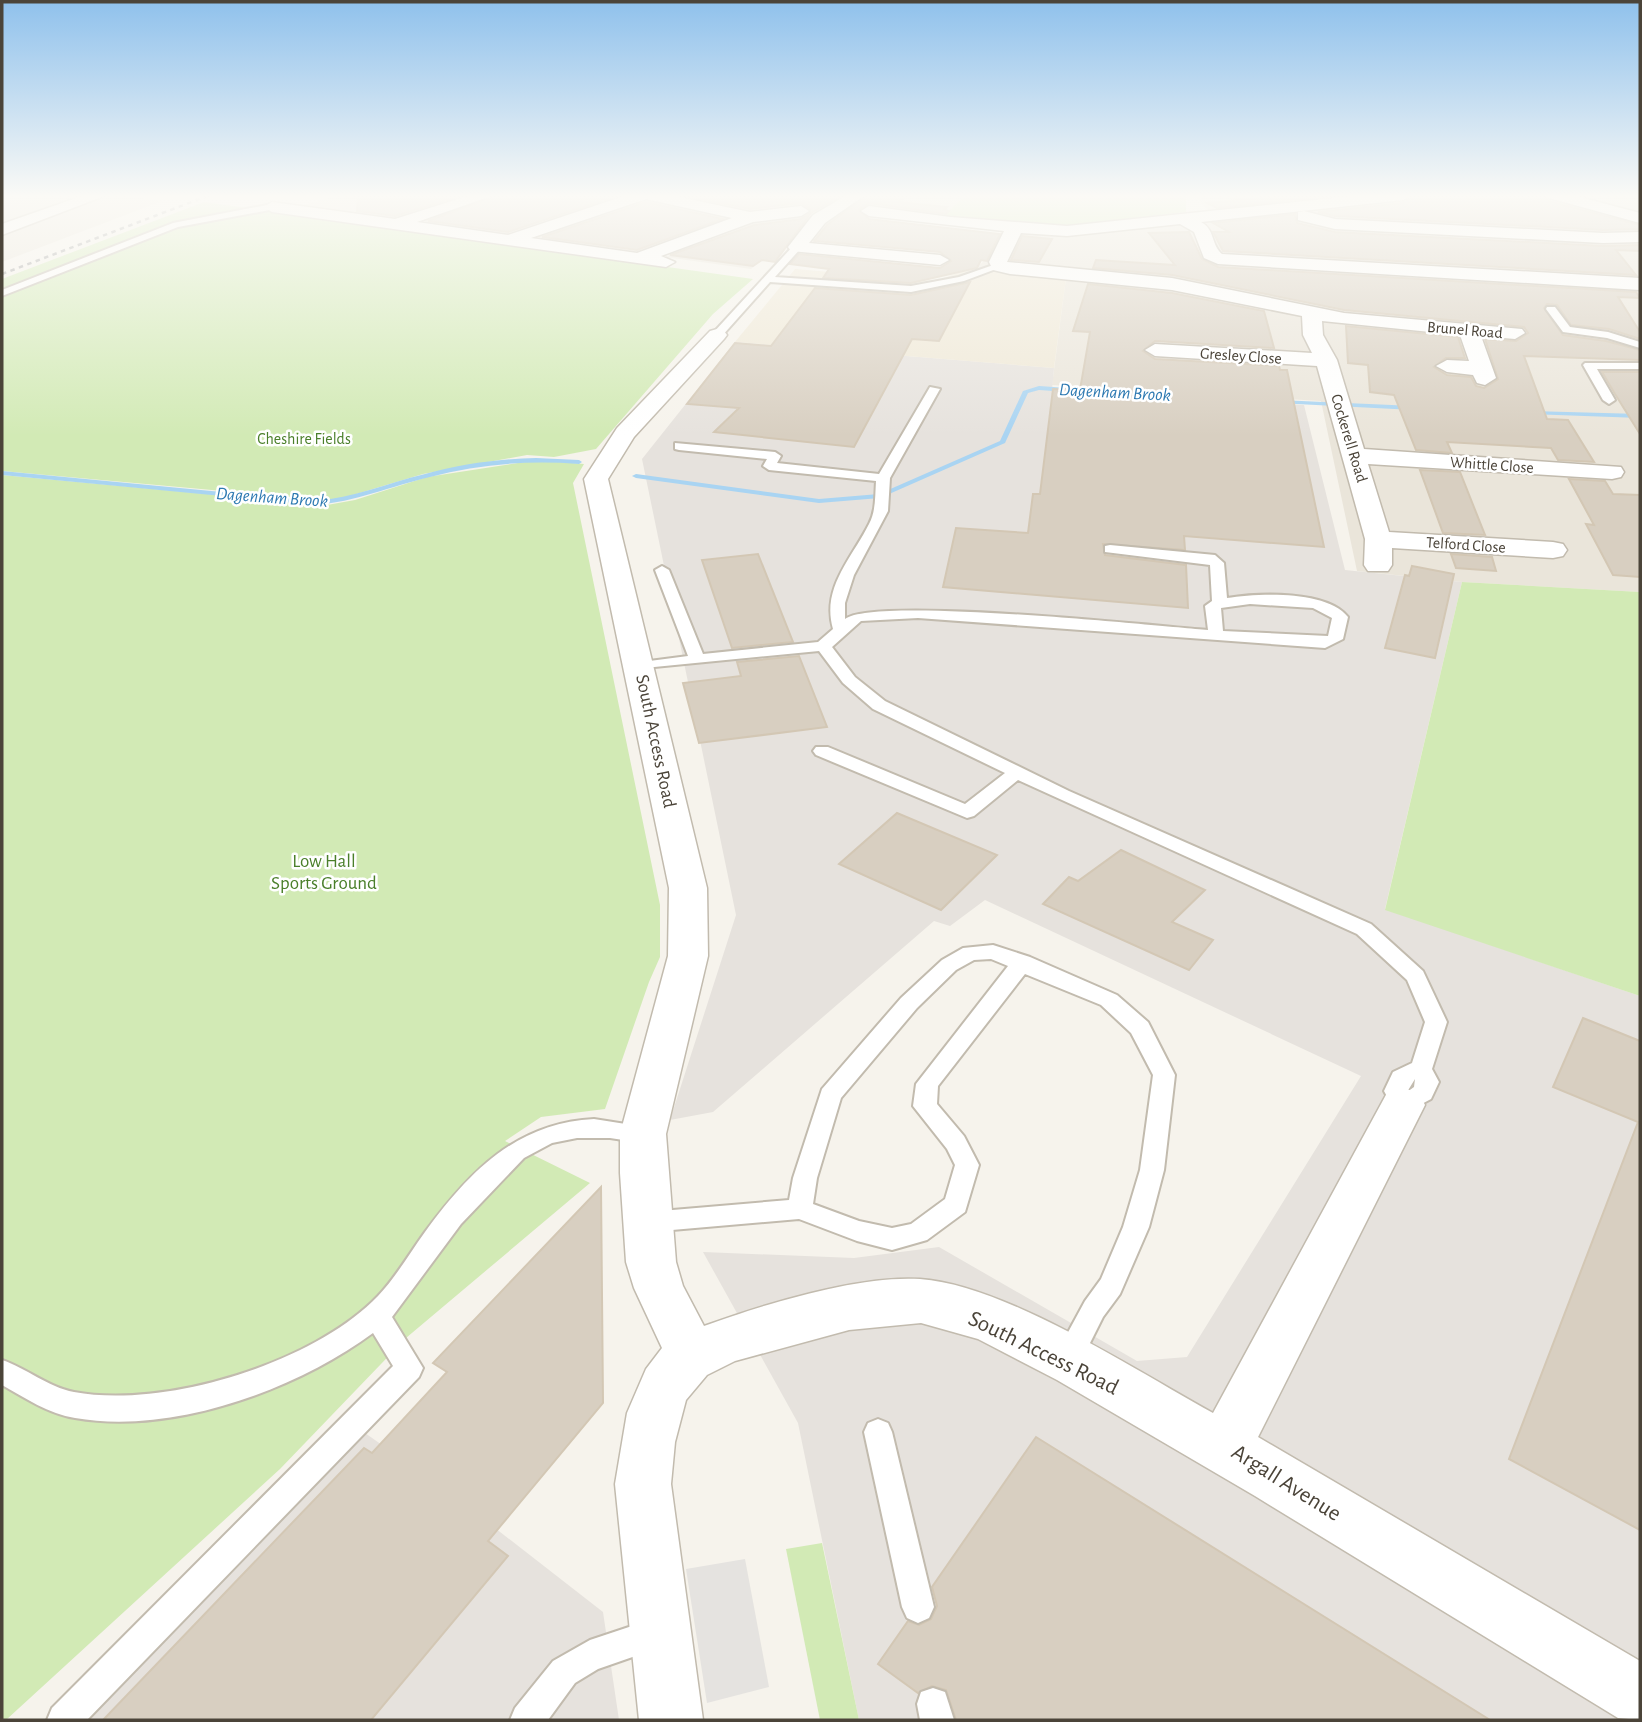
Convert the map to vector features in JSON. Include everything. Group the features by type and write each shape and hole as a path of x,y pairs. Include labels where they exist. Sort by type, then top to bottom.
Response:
{"street":[{"name":"Brunel Road","path":"1089,275 1172,284 1312,314 1515,333"},
{"path":"1494,275 1640,284"},
{"name":"Cockerell Road","path":"1312,314 1313,335 1326,360 1356,456 1378,552"},
{"path":"1447,366 1483,373 1468,329"},
{"name":"South Access Road","path":"692,1356 659,1288 651,1262 643,1134 691,935 682,858 596,479 625,433 716,335"},
{"name":"Gresley Close","path":"1150,352 1326,360"},
{"name":"Whittle Close","path":"1356,456 1612,472 1604,459"},
{"name":"Telford Close","path":"1378,552 1552,549"},
{"name":"Argall Avenue","path":"1412,1087 1224,1447 1640,1696"},
{"name":"South Access Road","path":"671,1720 643,1484 644,1450 673,1373 692,1356 748,1335 822,1315 901,1300 939,1303 1004,1327 1224,1447"}],"lane":[{"path":"2,293 47,275"},
{"name":"South Access Road","path":"716,335 771,275"},
{"path":"768,279 911,289 972,275"},
{"path":"1550,309 1567,330 1608,335 1640,345"},
{"path":"1609,400 1589,365 1640,366"},
{"path":"841,630 835,618 839,596 877,523 881,511 883,478 934,389"},
{"path":"680,446 775,456 769,466 883,478"},
{"path":"1110,549 1210,558 1217,563 1220,602"},
{"path":"662,570 697,659"},
{"path":"640,666 824,646 857,617 918,613 1216,635 1325,643 1335,639 1340,617 1321,605 1239,599 1213,606 1216,635"},
{"path":"824,646 849,680 879,705 1016,773 1364,929 1416,976 1436,1022 1412,1087"},
{"path":"822,751 967,812 1016,773"},
{"path":"800,1209 809,1165 830,1095 909,1003 949,965 970,953 993,952 1023,962 1109,1000 1140,1028 1164,1075 1161,1113 1152,1170 1136,1227 1111,1286 1094,1309 1067,1360"},
{"path":"647,1223 800,1209 857,1231 892,1239 918,1233 956,1205 967,1165 956,1143 925,1106 927,1084 1023,962"},
{"path":"2,1372 51,1398 75,1406 134,1409 195,1399 273,1375 332,1347 377,1315 412,1276 443,1227 514,1152 551,1133 574,1129 619,1129 643,1134"},
{"path":"64,1720 409,1368 377,1315"},
{"path":"878,1432 918,1607"},
{"path":"527,1720 565,1672 590,1656 661,1633"}],"shaded area":[{"path":"790,275 869,275 935,281 951,275 1066,278 1054,368 735,342"},
{"path":"1041,275 1640,275 1640,592 1462,582 1357,571 1321,401 1052,385 1066,278"},
{"path":"735,342 1054,368 1052,390 1304,405 1345,570 1462,582 1385,909 1640,996 1640,1720 859,1720 798,1423 703,1252 854,1258 939,1247 1137,1361 1187,1357 1361,1076 985,900 950,926 934,921 713,1112 670,1120 736,915 642,459"},
{"path":"352,1424 441,1486 603,1612 619,1720 62,1720"},
{"path":"745,1559 769,1687 707,1703 686,1569"}],"green space":[{"name":"Cheshire Fields","path":"12,275 727,275 753,279 713,314 596,449 554,457 527,455 423,474 333,501 2,471 2,279"},
{"name":"Low Hall Sports Ground","path":"538,460 584,464 573,483 660,905 660,957 605,1109 541,1117 505,1141 590,1183 406,1338 280,1469 6,1720 2,1720 2,475 327,505 355,500 427,477"},
{"path":"1462,582 1640,592 1640,996 1385,910"},
{"path":"822,1543 859,1720 820,1720 786,1549"}],"building":[{"path":"825,275 945,275 911,283 823,278"},
{"path":"1174,275 1358,275 1636,292 1640,298 1618,297 1640,332 1640,339 1609,329 1571,325 1557,305 1547,304 1544,308 1563,335 1606,341 1640,350 1640,360 1524,356 1547,419 1568,420 1594,462 1558,460 1551,448 1447,442 1452,453 1416,450 1394,395 1370,392 1368,365 1348,363 1346,326 1458,337 1465,358 1446,358 1434,367 1447,375 1471,377 1476,386 1484,388 1498,379 1485,339 1516,341 1528,333 1524,327 1344,310"},
{"path":"970,282 939,341 912,339 854,447 714,432 739,408 687,404 735,343 771,346 815,288 911,295"},
{"path":"1088,284 1172,293 1264,311 1274,348 1155,341 1143,351 1155,359 1279,366 1280,370 1287,370 1324,547 1184,536 1185,550 1103,544 1105,555 1186,565 1188,608 943,587 956,528 1028,533 1033,494 1040,494 1053,389 1080,390 1090,332 1073,331"},
{"path":"1602,372 1640,372 1640,434 1615,394"},
{"path":"1420,470 1460,472 1485,535 1443,533"},
{"path":"1569,479 1605,481 1613,494 1640,495 1640,577 1613,575 1586,524 1594,525"},
{"path":"758,554 793,642 732,648 702,560"},
{"path":"1451,554 1492,557 1496,571 1456,568"},
{"path":"1412,566 1454,574 1435,658 1385,648 1405,575 1409,576"},
{"path":"799,656 827,727 699,743 683,683 741,676 737,662"},
{"path":"897,813 997,855 941,910 839,864"},
{"path":"1121,850 1205,890 1172,922 1213,940 1189,970 1043,904 1069,877 1078,881"},
{"path":"1583,1018 1640,1041 1640,1530 1509,1459 1638,1122 1553,1087"},
{"path":"601,1187 603,1403 488,1541 508,1556 371,1720 103,1720 364,1448 372,1453 447,1372 433,1363"},
{"path":"1036,1437 1490,1720 956,1720 946,1690 932,1686 918,1693 878,1664 908,1621 919,1625 931,1619 937,1606 932,1587"}],"waterway":[{"name":"Dagenham Brook","path":"636,476 819,501 880,496 1003,442 1025,392 1039,388 1068,390"},
{"name":"Dagenham Brook","path":"1279,402 1414,408"},
{"name":"Dagenham Brook","path":"1531,413 1640,416"},
{"name":"Dagenham Brook","path":"2,473 315,503 351,498 430,474 472,466 536,460 579,462"}]}
